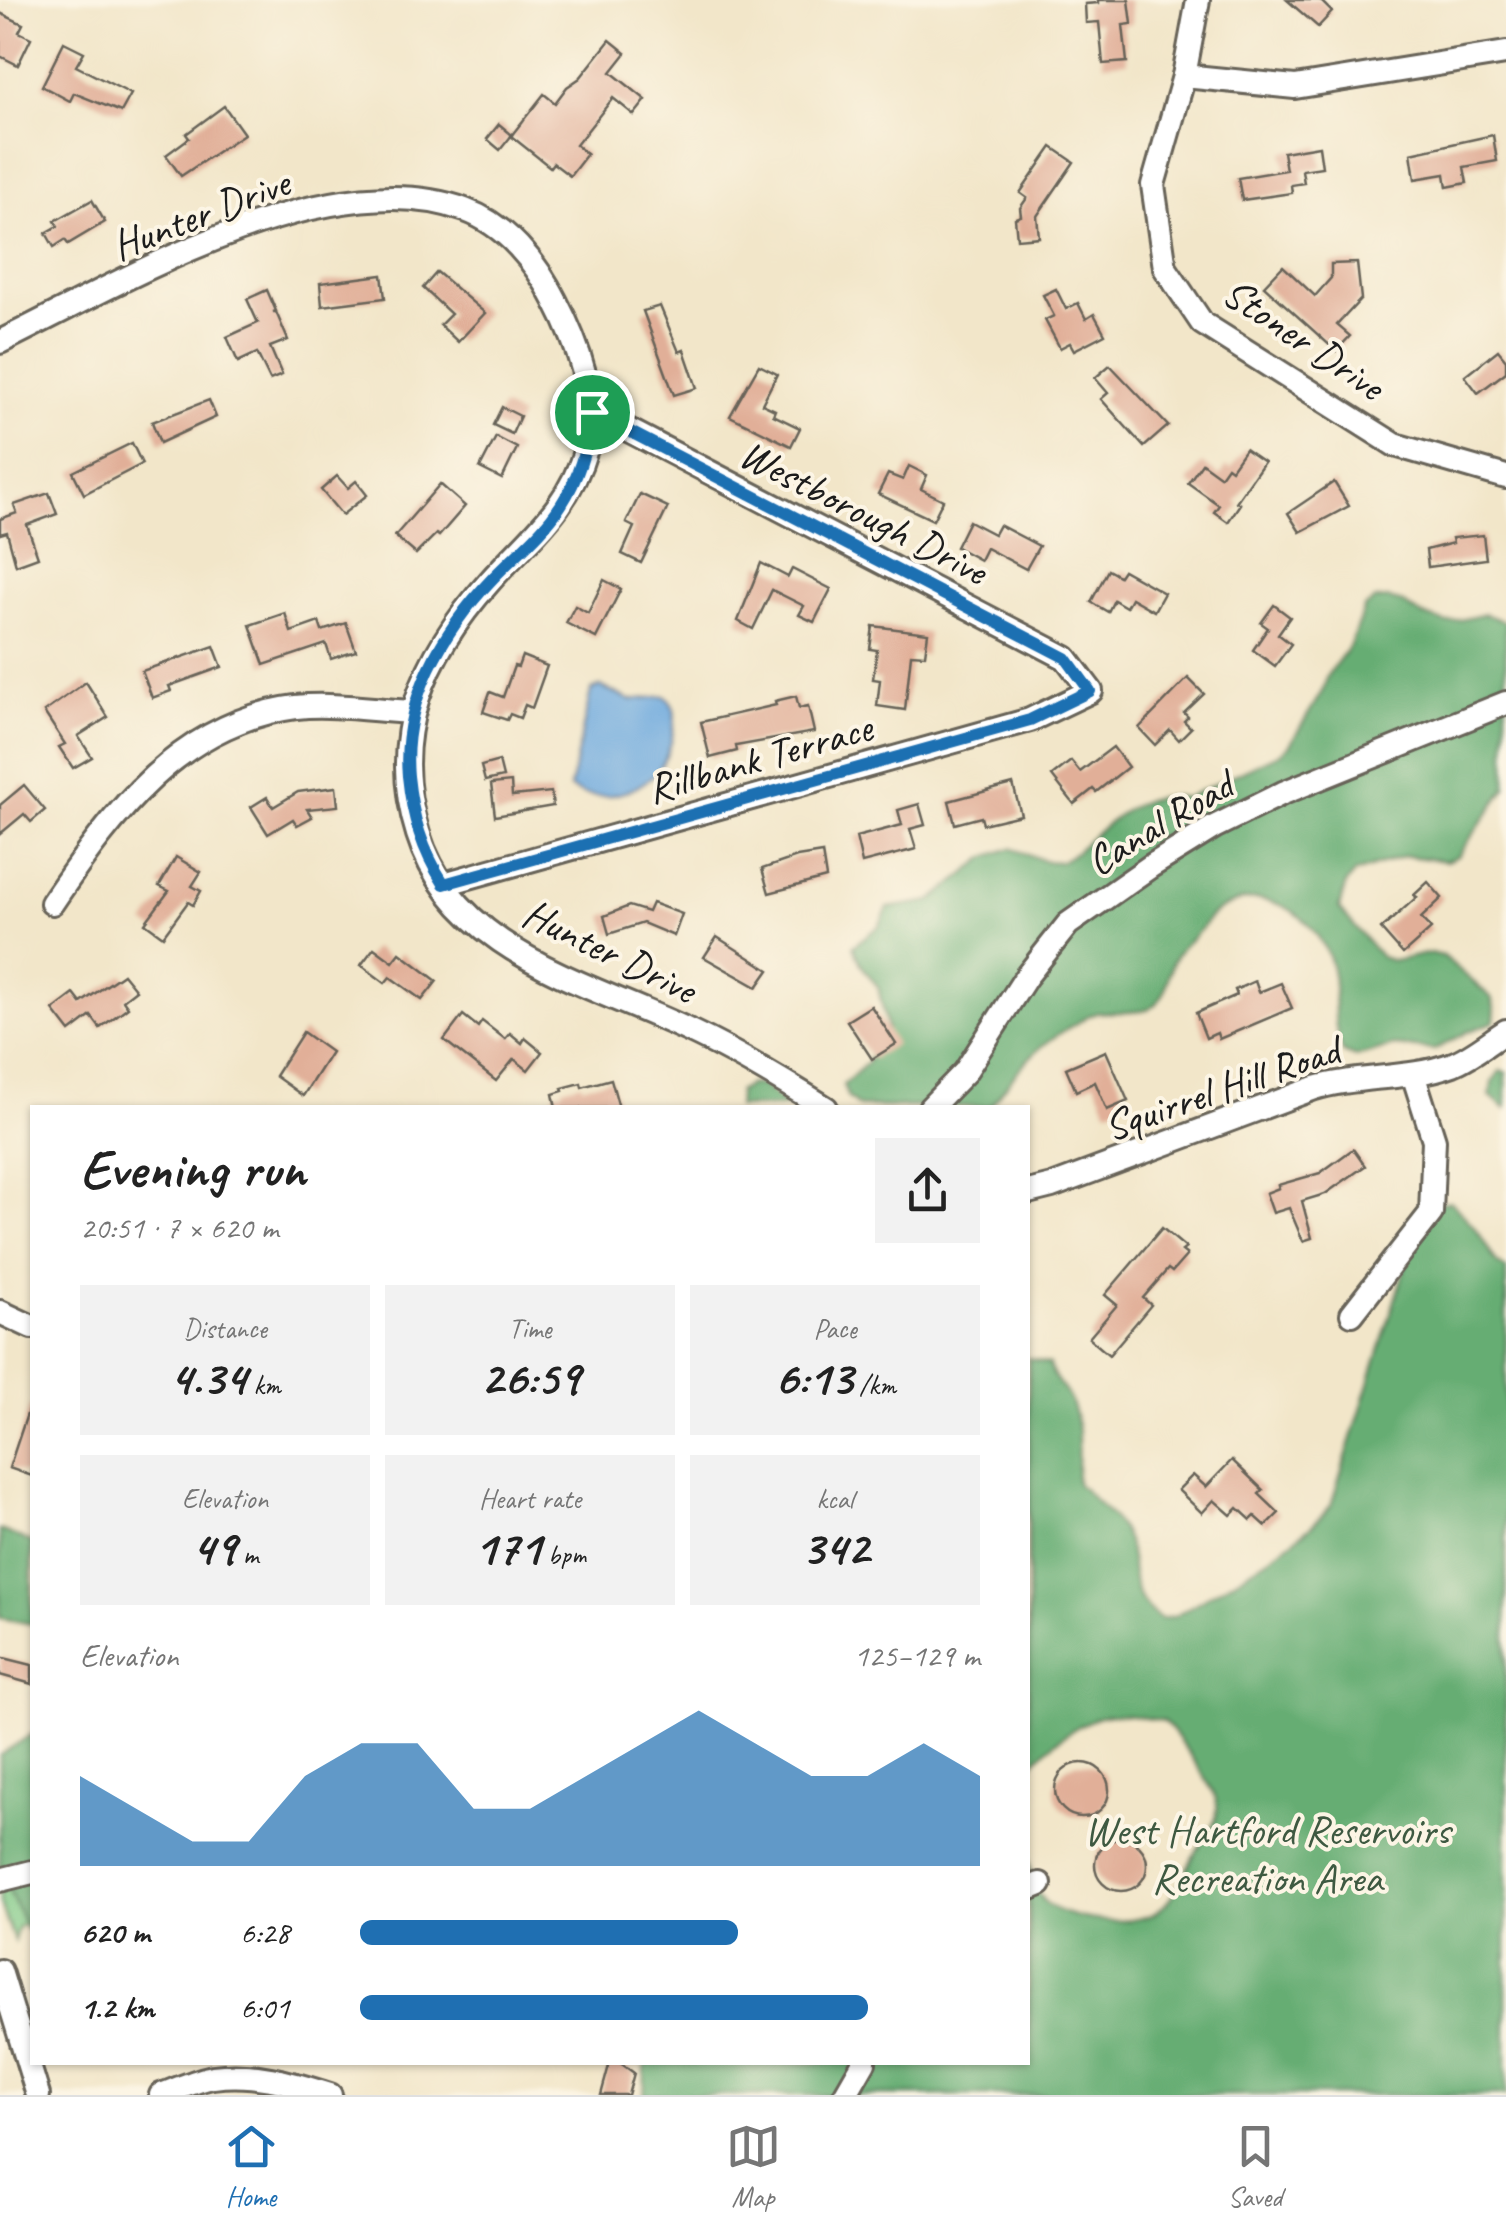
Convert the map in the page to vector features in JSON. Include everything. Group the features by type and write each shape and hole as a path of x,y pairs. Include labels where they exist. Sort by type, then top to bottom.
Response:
{"street":[{"name":"Stoner Drive","path":"1198,0 1184,76 1153,186 1165,268 1202,323 1396,445 1506,477"},
{"path":"1184,76 1295,87 1506,53"},
{"name":"Hunter Drive","path":"0,342 170,260 291,212 363,200 423,200 466,210 497,228 520,248 548,286 567,323 592,412 583,458 561,506 490,580 425,677 411,712 407,739 410,797 418,835 444,884 464,911 492,936 532,961 688,1030 821,1105"},
{"name":"Westborough Drive","path":"592,412 1066,658 1090,691"},
{"name":"Rillbank Terrace","path":"444,884 1030,720 1090,691"},
{"name":"Canal Road","path":"933,1105 964,1072 1026,978 1068,924 1214,827 1283,794 1506,704"},
{"path":"52,902 98,835 141,787 172,758 203,738 261,713 301,706 411,712"},
{"name":"Squirrel Hill Road","path":"1030,1192 1315,1088 1344,1080 1414,1074 1455,1063 1506,1031"},
{"path":"1352,1314 1430,1213 1434,1140 1414,1074"},
{"path":"0,1312 30,1326"},
{"path":"0,1880 30,1872"},
{"path":"0,1972 38,2095"},
{"path":"845,2095 862,2065"},
{"path":"161,2095 212,2077 251,2076 290,2082 330,2095"}],"green space":[{"path":"1375,600 1400,602 1447,623 1485,614 1506,622 1506,788 1458,856 1446,861 1405,856 1355,873 1346,883 1339,908 1381,957 1393,961 1431,953 1443,956 1491,997 1494,1022 1435,1050 1394,1046 1356,1057 1343,1052 1336,1028 1332,971 1322,944 1294,912 1268,901 1246,900 1217,911 1182,948 1156,1004 1136,1012 1097,1013 1070,1027 1035,1053 992,1105 857,1105 848,1098 843,1085 867,1063 887,1028 878,987 853,946 879,926 888,908 931,901 986,857 1011,848 1059,862 1137,804 1168,796 1185,798 1279,754 1289,746 1323,690 1326,677 1350,645 1364,608"},
{"path":"1500,1071 1506,1072 1506,1109 1490,1096 1492,1082"},
{"path":"750,1084 762,1085 786,1105 737,1105 738,1092"},
{"name":"West Hartford Reservoirs Recreation Area","path":"1451,1201 1477,1230 1497,1263 1506,1269 1506,2095 644,2095 645,2065 1030,2065 1030,1866 1043,1900 1066,1914 1118,1921 1149,1916 1171,1898 1211,1829 1217,1804 1203,1775 1163,1721 1121,1715 1091,1720 1055,1742 1030,1767 1030,1359 1049,1364 1069,1398 1078,1430 1077,1483 1121,1529 1140,1598 1161,1619 1175,1616 1281,1550 1331,1505 1407,1261 1438,1203"},
{"path":"0,1530 30,1541 30,1624 0,1618"},
{"path":"30,1735 30,1930 0,1872 0,1755"},
{"path":"0,1848 30,1916 30,1922 18,1927 14,1941 0,1903"}],"water":[{"path":"600,686 630,700 665,696 675,717 669,750 655,774 633,789 607,796 570,788 591,690"}],"building":[{"path":"1129,0 1132,24 1123,25 1127,62 1103,64 1099,22 1086,23 1085,4"},
{"path":"1287,0 1320,0 1332,12 1318,27"},
{"path":"0,13 23,24 19,32 31,38 18,65 0,56"},
{"path":"610,40 626,53 611,72 646,100 634,115 613,98 576,145 587,154 570,176 553,163 550,167 511,136 544,94 555,103"},
{"path":"64,42 84,52 76,66 131,94 121,112 74,93 70,101 42,86"},
{"path":"224,106 244,134 181,176 166,155 189,138 186,134"},
{"path":"499,124 512,135 500,150 487,139"},
{"path":"1493,135 1497,161 1464,167 1467,183 1447,187 1445,174 1415,179 1411,153"},
{"path":"1319,146 1322,167 1302,170 1304,183 1291,185 1292,193 1242,200 1238,178 1286,170 1283,152"},
{"path":"1052,147 1074,162 1037,216 1039,237 1017,239 1015,218 1021,216 1020,208 1027,198 1020,193"},
{"path":"92,200 105,222 68,244 65,240 54,247 46,233 58,226 55,221"},
{"path":"1357,263 1361,299 1337,325 1350,336 1336,351 1264,286 1283,266 1315,296 1331,278 1331,264"},
{"path":"437,272 485,313 458,342 440,325 451,314 423,288"},
{"path":"382,275 385,298 322,306 320,283"},
{"path":"1056,289 1066,309 1078,303 1086,319 1094,314 1105,334 1074,350 1070,343 1060,348 1045,320 1054,316 1043,295"},
{"path":"267,290 288,340 270,347 282,375 270,380 257,353 238,362 227,337 258,323 247,299"},
{"path":"660,306 679,352 684,350 697,388 674,395 643,311"},
{"path":"1498,350 1506,360 1506,372 1478,393 1465,376"},
{"path":"759,365 777,374 762,404 775,410 773,415 800,428 791,446 730,416"},
{"path":"1110,365 1168,426 1144,447 1101,399 1108,393 1095,378"},
{"path":"209,400 216,417 160,443 152,422"},
{"path":"502,407 520,416 512,434 493,425"},
{"path":"496,437 517,448 502,479 480,468"},
{"path":"132,443 142,464 84,494 73,472"},
{"path":"1245,449 1264,462 1236,502 1240,504 1228,522 1214,512 1219,505 1188,483 1202,463 1220,476 1227,466 1231,469"},
{"path":"909,466 927,475 921,489 943,500 933,520 878,494 888,474 903,480"},
{"path":"337,476 348,488 356,481 367,495 342,515 321,490"},
{"path":"1334,482 1349,506 1300,532 1288,513"},
{"path":"440,484 465,506 439,536 436,534 416,554 395,536"},
{"path":"49,493 57,514 27,525 38,557 16,565 7,532 0,534 0,519 17,513 14,505"},
{"path":"640,494 668,507 641,563 622,554 634,527 626,523"},
{"path":"969,521 994,534 999,525 1039,546 1026,569 986,548 980,560 956,547"},
{"path":"1483,535 1486,559 1428,567 1426,550 1453,543 1452,538"},
{"path":"761,563 788,577 792,569 831,589 814,622 799,615 804,606 772,590 753,629 738,621"},
{"path":"1108,570 1119,576 1123,570 1164,593 1154,611 1131,598 1126,607 1114,600 1108,612 1091,602"},
{"path":"604,580 621,589 596,638 566,623 575,606 588,613"},
{"path":"1274,605 1290,617 1278,634 1291,644 1275,666 1253,650 1268,628 1261,623"},
{"path":"285,613 291,632 319,622 322,631 346,623 356,651 331,659 326,644 264,665 250,625"},
{"path":"873,626 928,633 925,655 911,654 905,710 877,706 880,680 873,679 877,650 870,649"},
{"path":"214,646 222,667 169,686 171,691 152,698 142,671"},
{"path":"522,656 547,666 532,708 525,705 520,718 510,714 507,720 483,712 490,692 503,697 514,666 518,667"},
{"path":"1188,678 1204,694 1184,713 1188,717 1184,721 1191,728 1179,740 1170,730 1155,745 1139,728"},
{"path":"86,682 108,717 78,736 92,757 73,768 59,747 65,744 44,712"},
{"path":"796,696 799,708 808,706 814,732 736,746 737,751 710,758 701,722 776,705 775,701"},
{"path":"1113,747 1128,767 1074,804 1052,776 1071,761 1080,772"},
{"path":"499,761 503,777 485,781 481,766"},
{"path":"511,782 512,796 551,792 553,806 495,816 491,784"},
{"path":"1013,784 1021,815 983,824 981,817 955,824 949,801"},
{"path":"24,785 45,810 31,822 24,814 0,834 0,805"},
{"path":"336,787 338,806 307,809 312,817 297,825 293,819 268,834 251,807 267,797 273,807 298,792"},
{"path":"919,804 925,825 910,829 916,849 862,863 856,837 902,825 898,810"},
{"path":"822,853 826,878 769,893 762,869"},
{"path":"176,857 201,872 192,886 201,891 163,936 145,923 169,891 159,886"},
{"path":"1428,882 1442,898 1421,918 1431,929 1403,954 1381,929"},
{"path":"652,903 682,914 674,936 643,923 609,934 604,916 629,906 648,912"},
{"path":"717,937 769,970 757,987 704,957"},
{"path":"374,948 393,962 400,953 437,981 422,1000 390,977 385,983 361,965"},
{"path":"123,974 136,990 123,1000 128,1007 100,1028 91,1016 70,1032 53,1010 74,994 81,1003"},
{"path":"1255,981 1259,992 1281,983 1292,1008 1219,1039 1217,1033 1206,1038 1196,1013 1237,995 1235,990"},
{"path":"871,1006 896,1044 872,1059 847,1021"},
{"path":"463,1015 478,1027 482,1021 505,1039 510,1033 522,1043 525,1038 542,1052 528,1070 514,1059 496,1081 444,1040"},
{"path":"303,1032 331,1052 303,1096 275,1076"},
{"path":"1106,1051 1128,1101 1107,1110 1095,1082 1076,1091 1066,1068"},
{"path":"611,1079 618,1105 555,1105 553,1094 581,1083 582,1087"},
{"path":"1353,1149 1365,1166 1325,1194 1302,1201 1312,1238 1303,1241 1289,1208 1273,1213 1266,1193 1279,1188 1278,1185 1320,1173"},
{"path":"1162,1228 1186,1248 1182,1251 1187,1255 1172,1272 1168,1269 1143,1298 1151,1305 1109,1355 1089,1338 1117,1305 1105,1295"},
{"path":"30,1405 30,1475 9,1468"},
{"path":"1232,1460 1263,1490 1259,1494 1279,1513 1266,1526 1255,1516 1251,1520 1238,1508 1231,1515 1214,1500 1202,1513 1178,1490 1193,1475 1206,1487"},
{"path":"0,1657 30,1664 30,1683 0,1675"},
{"path":"1082,1763 1101,1771 1109,1790 1101,1809 1082,1817 1063,1809 1055,1790 1063,1771"},
{"path":"1121,1839 1139,1847 1147,1865 1139,1883 1121,1891 1103,1883 1095,1865 1103,1847"},
{"path":"609,2065 623,2065 634,2073 628,2095 601,2095"}],"route":[{"path":"592,412 1066,658 1090,691 1030,720 444,884 418,835 410,797 407,739 411,712 425,677 459,622 490,580 561,506 588,444 592,412"}]}
